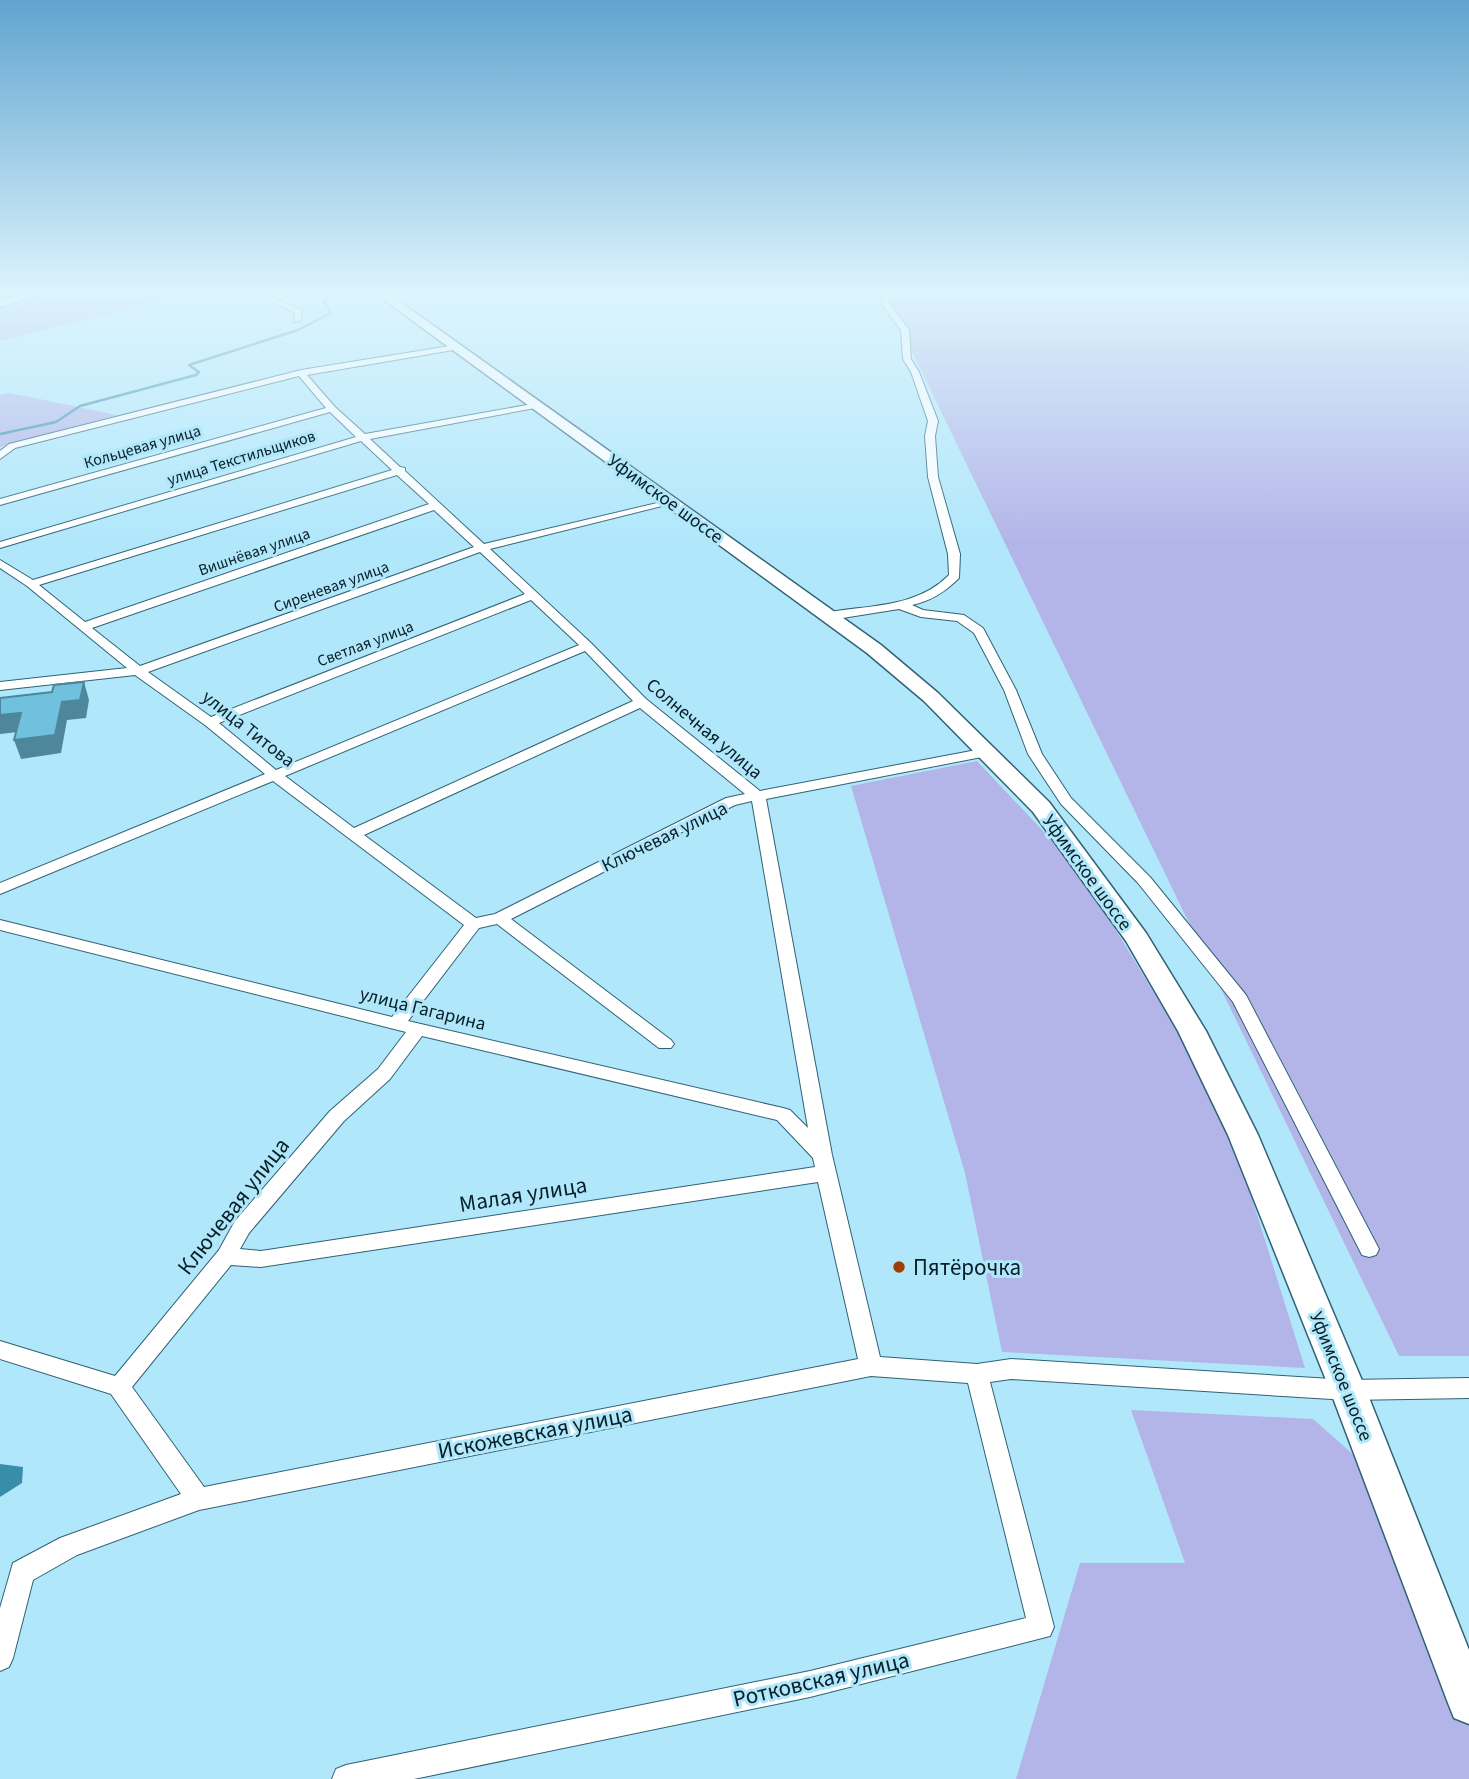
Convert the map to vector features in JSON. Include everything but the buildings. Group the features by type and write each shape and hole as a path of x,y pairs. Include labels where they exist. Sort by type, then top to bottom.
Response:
{"main road":[{"name":"Уфимское шоссе","path":"497,377 830,616 931,697 1041,807 1086,866 1137,939 1192,1031 1243,1135 1348,1390 1469,1703"}],"street":[{"path":"0,456 12,446 284,377"},
{"name":"Солнечная улица","path":"304,377 332,409 401,470 531,596 587,646 641,702 758,797 824,1164 871,1366"},
{"path":"830,616 898,604 935,592 949,584 955,576 954,554 933,477 930,436 933,421 917,377"},
{"name":"улица Текстильщиков","path":"0,545 365,437 535,405"},
{"name":"Кольцевая улица","path":"0,502 332,409"},
{"path":"31,584 401,470"},
{"name":"Сиреневая улица","path":"0,686 138,671 482,548 670,501"},
{"name":"Вишнёвая улица","path":"82,627 437,505"},
{"name":"улица Титова","path":"0,563 31,584 138,671 210,722 273,774 473,924"},
{"name":"Светлая улица","path":"210,722 531,596"},
{"path":"898,604 921,613 960,618 979,631 1010,690 1035,754 1066,801 1144,880 1192,936 1240,999 1369,1249"},
{"path":"0,889 587,646"},
{"path":"353,834 641,702"},
{"name":"Ключевая улица","path":"473,924 500,918 731,802 988,752"},
{"path":"500,918 665,1044"},
{"path":"397,1023 473,924"},
{"name":"улица Гагарина","path":"0,925 418,1029 783,1115 824,1164"},
{"name":"Ключевая улица","path":"119,1387 226,1256 242,1227 337,1116 384,1074 418,1029"},
{"name":"Малая улица","path":"226,1256 261,1259 824,1164"},
{"path":"0,1350 119,1387 199,1499 69,1546 22,1572 0,1658"},
{"name":"Искожевская улица","path":"199,1499 871,1366 977,1374 1011,1369 1348,1390 1469,1388"},
{"name":"Ротковская улица","path":"346,1779 810,1684 1041,1627 977,1374"}],"shaded area":[{"path":"924,377 1469,377 1469,1356 1399,1356"},
{"path":"10,393 117,415 0,447 0,395"},
{"path":"977,761 1078,868 1223,1106 1305,1368 1002,1352 965,1173 851,786"},
{"path":"1131,1410 1313,1419 1372,1471 1469,1727 1469,1779 1016,1779 1080,1563 1185,1563"},
{"path":"0,1464 23,1467 22,1483 0,1497"}],"waterway":[{"path":"0,434 56,422 80,406 188,377"}],"place":[{"name":"Пятёрочка","path":"899,1267"}]}
